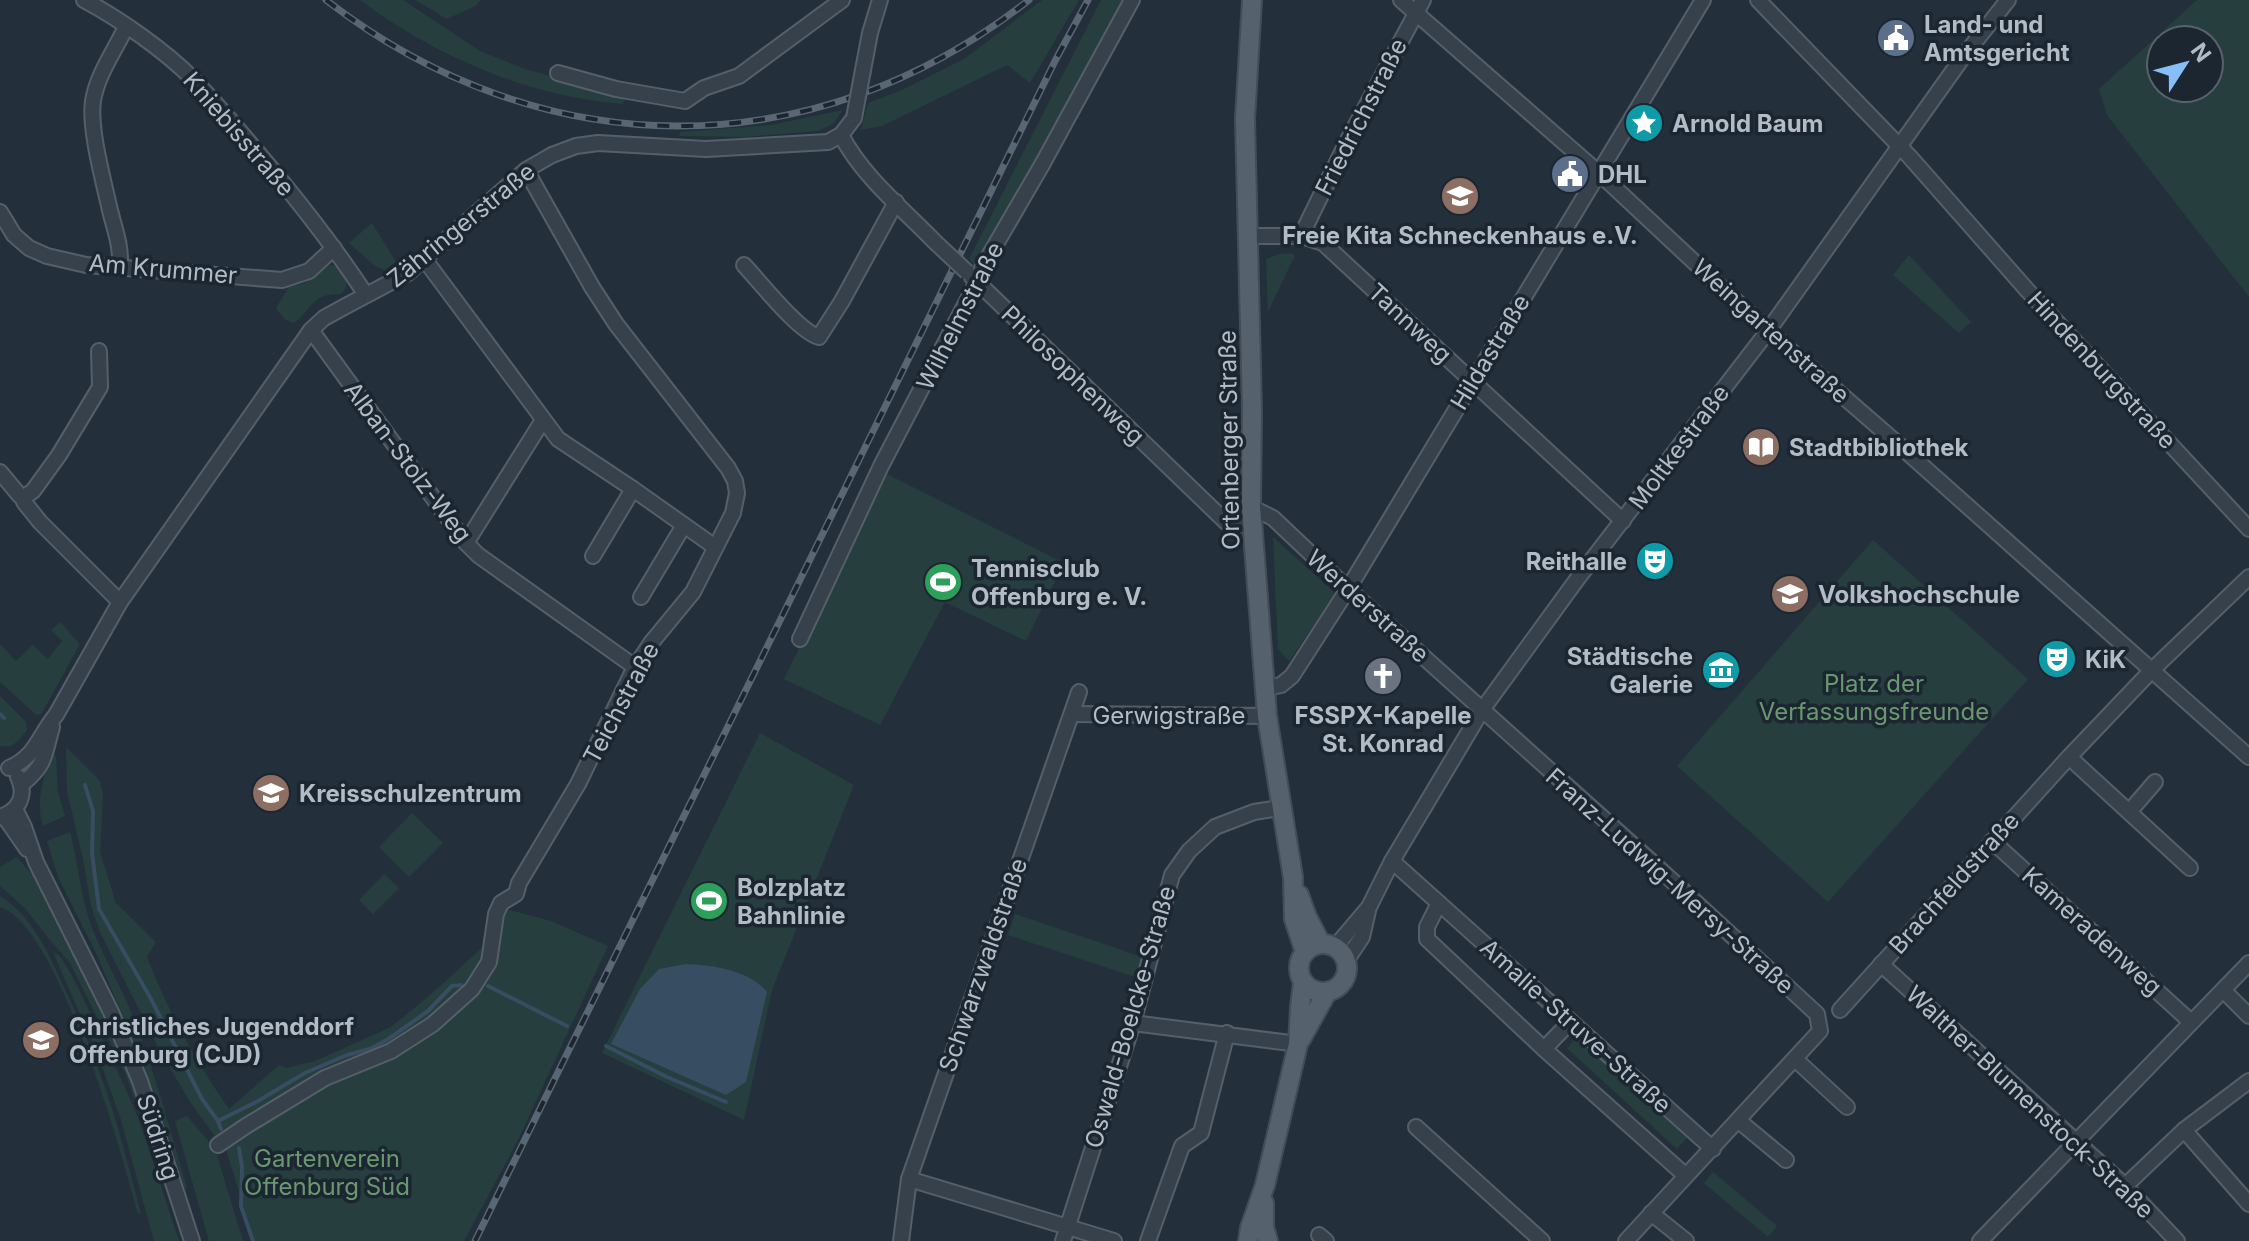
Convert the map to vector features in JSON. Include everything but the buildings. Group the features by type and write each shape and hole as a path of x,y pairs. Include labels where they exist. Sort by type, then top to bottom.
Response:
{"main road":[{"name":"Ortenberger Straße","path":"1252,0 1245,119 1252,516 1267,716 1293,877 1307,917 1327,951"},
{"path":"1248,1241 1265,1185 1298,1044 1303,982 1299,967 1327,951 1347,968 1343,982 1327,992 1314,991 1303,982"},
{"path":"1298,1044 1327,992"},
{"path":"1265,1185 1264,1227 1268,1241"}],"street":[{"name":"Kniebisstraße","path":"84,0 172,60 192,78 240,131 334,248 366,295"},
{"path":"558,73 616,89 685,101 704,88 739,76 842,0"},
{"path":"841,135 854,118 870,33 880,0"},
{"name":"Wilhelmstraße","path":"800,639 972,277 982,268 1043,163 1132,0"},
{"name":"Weingartenstraße","path":"1401,0 1419,6 1768,331 2249,757"},
{"name":"Hildastraße","path":"1265,688 1281,685 1292,676 1348,589 1703,0"},
{"name":"Hindenburgstraße","path":"1758,0 1961,206 2249,529"},
{"name":"Moltkestraße","path":"1327,951 1362,937 1369,907 1392,861 1482,710 1578,578 1768,331 1963,57 2008,0"},
{"name":"Friedrichstraße","path":"1301,236 1419,6"},
{"path":"120,267 121,249 99,158 93,104 105,68 126,27"},
{"name":"Philosophenweg","path":"841,135 862,167 935,242 1226,522 1234,524 1252,516"},
{"name":"Zähringerstraße","path":"5,766 20,764 34,751 120,602 311,330 324,318 392,284 425,260 526,170 576,146 598,143 706,149 811,144 828,142 841,135"},
{"name":"Teichstraße","path":"218,1145 325,1078 391,1051 433,1024 472,989 489,962 496,914 501,903 516,894 519,883 578,784 635,667 693,592 733,513 737,493 728,468 616,324 526,170"},
{"path":"744,265 802,327 819,337 896,202"},
{"name":"Am Krummer","path":"0,212 14,235 29,248 47,256 86,265 282,280 309,271 334,248"},
{"name":"Tannweg","path":"1248,236 1301,236 1323,243 1623,521"},
{"path":"425,260 558,439 715,547"},
{"name":"Alban-Stolz-Weg","path":"311,330 466,543 478,555 635,667"},
{"path":"23,498 33,491 59,455 100,387 99,351"},
{"path":"466,543 543,420"},
{"path":"0,472 40,522 120,602"},
{"path":"593,556 633,489"},
{"name":"Werderstraße","path":"1252,516 1273,518 1482,710"},
{"path":"641,597 684,525"},
{"name":"Brachfeldstraße","path":"1840,1010 2069,757 2152,670 2249,577"},
{"name":"Schwarzwaldstraße","path":"901,1241 909,1179 1079,692"},
{"name":"Franz-Ludwig-Mersy-Straße","path":"1482,710 1817,1014 1820,1031 1626,1241"},
{"name":"Gerwigstraße","path":"1072,714 1267,716"},
{"name":"Zähringerstraße","path":"22,784 43,763 56,715"},
{"path":"2069,757 2190,868"},
{"path":"5,766 16,773 22,784 22,797 6,814"},
{"path":"2129,812 2155,782"},
{"name":"Oswald-Boelcke-Straße","path":"1063,1241 1133,1023 1167,890 1179,862 1215,827 1254,812 1280,808"},
{"name":"Südring","path":"6,814 24,827 36,862 88,963 134,1067 192,1241"},
{"name":"Kameradenweg","path":"1992,841 2191,1022"},
{"name":"Amalie-Struve-Straße","path":"1392,861 1713,1149"},
{"name":"Amalie-Struve-Straße","path":"1439,903 1427,927 1427,939 1544,1049"},
{"path":"1980,1241 2249,963"},
{"name":"Walther-Blumenstock-Straße","path":"1881,964 2125,1186 2177,1241"},
{"path":"2223,990 2249,1016"},
{"path":"1570,1022 1544,1049 1686,1176"},
{"path":"1133,1023 1298,1044"},
{"path":"1148,1241 1182,1146 1201,1133 1227,1033"},
{"path":"1795,1059 1847,1107"},
{"path":"2125,1186 2184,1130 2248,1084"},
{"path":"1739,1121 1786,1160"},
{"path":"1416,1127 1542,1241"},
{"path":"2184,1130 2249,1204"},
{"path":"909,1179 1114,1241"},
{"path":"1651,1213 1686,1241"}],"green space":[{"path":"360,0 403,0 480,51 525,69 625,96 623,104 553,93 484,70 420,39"},
{"path":"415,0 481,0 447,19"},
{"path":"1042,0 1079,0 1030,83 1007,65 882,126 861,130 868,103 964,59"},
{"path":"1101,0 1123,0 982,261 973,263 969,259"},
{"path":"2197,0 2249,0 2249,297 2107,115 2099,89 2145,47 2145,104 2225,104 2225,24 2171,24"},
{"path":"843,110 833,124 818,131 742,137 679,136 680,132 771,125"},
{"path":"372,223 398,265 386,271 375,266 349,243"},
{"path":"1290,253 1295,255 1268,312 1266,259"},
{"path":"1909,255 1971,322 1959,333 1893,275"},
{"path":"330,265 344,272 346,288 341,294 318,299 294,323 286,320 276,308 289,287 305,283"},
{"name":"Tennisclub Offenburg e. V.","path":"885,473 1064,563 1026,641 945,602 880,725 784,679"},
{"path":"1273,537 1336,594 1289,661 1278,649"},
{"name":"Platz der Verfassungsfreunde","path":"1873,540 2028,679 1828,902 1677,766"},
{"path":"60,622 80,644 43,711 36,715 0,682 0,644 16,661 33,645 48,659 62,641 51,630"},
{"path":"0,696 26,722 27,730 16,743 9,746 0,746"},
{"path":"760,733 854,785 772,990 744,1120 602,1053"},
{"path":"66,747 100,781 103,795 100,852 116,903 156,942 147,957 155,977 184,1036 229,1109 279,1065 286,1068 315,1061 391,1027 485,945 482,966 459,995 404,1038 216,1138 190,1102 159,1049 100,932 91,906 67,792"},
{"path":"53,753 65,816 43,826 41,789"},
{"path":"412,813 443,843 409,877 379,847"},
{"path":"70,832 90,922 147,1055 185,1189 153,1092 120,1009 58,877 47,841"},
{"path":"17,857 35,878 106,1018 145,1113 175,1209 125,1073 70,963 25,908 0,886 0,867"},
{"path":"384,874 399,888 373,914 359,900"},
{"path":"0,896 22,914 38,936 77,1017 111,1106 141,1213 138,1214 103,1095 65,996 44,954 22,923 0,907"},
{"name":"Gartenverein Offenburg Süd","path":"506,909 551,921 608,946 518,1140 464,1241 254,1241 225,1146 477,992 488,979"},
{"path":"1015,914 1142,957 1135,977 1008,935"},
{"path":"53,952 59,955 76,983 128,1094 179,1241 154,1241 121,1120 98,1055"},
{"path":"1577,1037 1687,1138 1677,1149 1567,1048"},
{"path":"187,1116 215,1149 243,1241 209,1241 175,1121"},
{"path":"1713,1172 1777,1226 1768,1237 1704,1183"}],"water":[{"path":"686,964 719,967 741,974 751,978 767,992 746,1082 726,1095 611,1044 640,989 659,969"}],"waterway":[{"path":"0,714 4,718"},
{"path":"85,785 93,811 92,853 99,909 221,1129"},
{"path":"218,1121 305,1073 370,1049 390,1038 428,1011 452,986 461,985"},
{"path":"488,986 567,1026"},
{"path":"606,1046 726,1102"},
{"path":"239,1148 241,1206 253,1241"}],"railway":[{"path":"326,0 409,55 497,94 587,118 678,126 769,118 859,95 946,55 1029,0"},
{"path":"475,1241 1055,61 1088,0"}],"place":[{"name":"Land- und Amtsgericht","path":"1896,38"},
{"name":"Arnold Baum","path":"1644,123"},
{"name":"DHL","path":"1570,174"},
{"name":"Freie Kita Schneckenhaus e.V.","path":"1460,196"},
{"name":"Stadtbibliothek","path":"1761,447"},
{"name":"Reithalle","path":"1655,561"},
{"name":"Tennisclub Offenburg e. V.","path":"943,582"},
{"name":"Volkshochschule","path":"1790,594"},
{"name":"KiK","path":"2057,659"},
{"name":"Städtische Galerie","path":"1721,670"},
{"name":"FSSPX-Kapelle St. Konrad","path":"1383,676"},
{"name":"Kreisschulzentrum","path":"271,793"},
{"name":"Bolzplatz Bahnlinie","path":"709,901"},
{"name":"Christliches Jugenddorf Offenburg (CJD)","path":"41,1040"}]}
